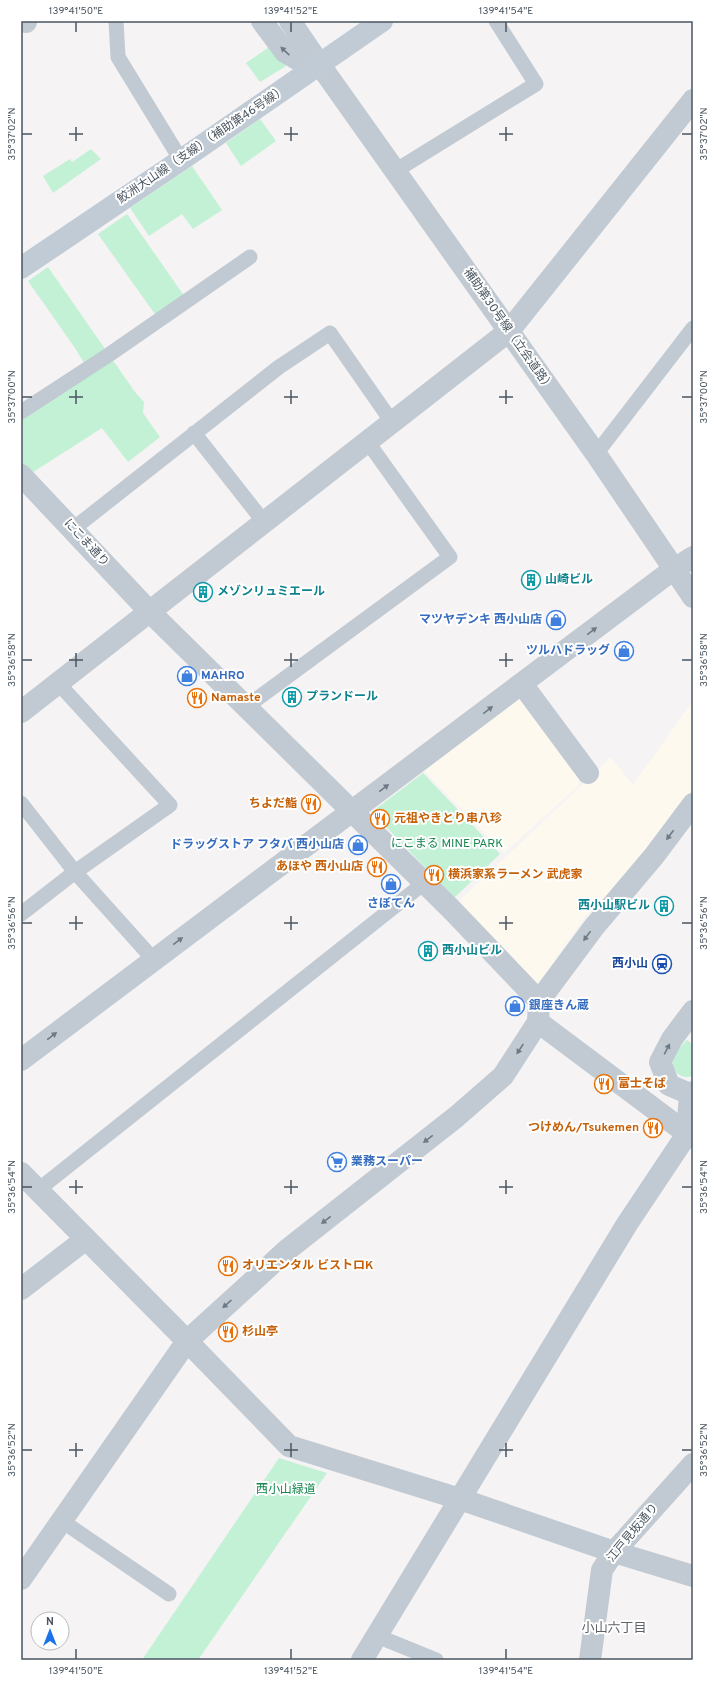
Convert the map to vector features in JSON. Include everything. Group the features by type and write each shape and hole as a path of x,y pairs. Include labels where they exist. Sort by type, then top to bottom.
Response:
{"main road":[{"name":"鮫洲大山線（支線）（補助第46号線）","path":"21,268 182,160 382,21"}],"street":[{"path":"262,21 285,52 297,60 320,65"},
{"name":"補助第30号線（立会道路）","path":"290,21 596,454 693,597"},
{"path":"21,712 367,441 509,332 693,100"},
{"name":"にこま通り","path":"21,475 149,612 353,811 424,883 539,1012 690,1136"},
{"path":"21,1060 674,569 693,557"},
{"path":"522,684 588,773"},
{"path":"21,1579 187,1341 287,1250 456,1117 503,1076 539,1012 594,927 654,856 693,804"},
{"path":"362,1660 627,1224 690,1136 692,1093 669,1085 660,1062 672,1039 693,1011"},
{"path":"21,1173 289,1446 460,1499 614,1552 693,1576"},
{"path":"21,1289 86,1239"},
{"name":"江戸見坂通り","path":"590,1660 602,1570 614,1552 693,1464"}],"lane":[{"path":"116,21 118,57 182,160"},
{"path":"395,171 536,84 496,21"},
{"path":"21,412 110,354 250,257"},
{"path":"596,454 693,328"},
{"path":"73,529 279,368 330,333 392,422"},
{"path":"194,433 264,522"},
{"path":"246,707 450,556 367,441"},
{"path":"21,914 75,872 170,805 58,683"},
{"path":"21,803 75,872 154,960"},
{"path":"38,1190 424,883"},
{"path":"62,1521 169,1594"},
{"path":"377,1636 436,1660"}],"shaded area":[{"path":"522,696 580,772 578,786 504,853 424,771"},
{"path":"693,701 693,790 663,835 640,862 585,917 537,986 457,903 611,757 633,785"}],"green space":[{"path":"272,45 286,66 260,82 246,63"},
{"path":"260,119 276,141 241,166 226,143"},
{"path":"91,149 101,159 53,193 43,176 70,159 72,162"},
{"path":"192,166 222,210 193,229 182,214 149,236 130,208"},
{"path":"127,214 185,297 157,317 98,234"},
{"path":"48,267 135,392 144,402 143,413 160,437 128,462 102,428 30,474 21,464 21,416 87,368 75,348 28,281"},
{"name":"にこまる MINE PARK","path":"423,773 500,854 454,898 372,812"},
{"path":"687,1040 693,1045 693,1076 683,1077 672,1067 676,1052"},
{"name":"西小山緑道","path":"279,1458 327,1473 198,1660 142,1660"}],"place":[{"name":"山崎ビル","path":"531,580"},
{"name":"メゾンリュミエール","path":"203,592"},
{"name":"マツヤデンキ 西小山店","path":"556,620"},
{"name":"ツルハドラッグ","path":"624,651"},
{"name":"MAHRO","path":"187,676"},
{"name":"プランドール","path":"292,697"},
{"name":"Namaste","path":"197,698"},
{"name":"ちよだ鮨","path":"311,804"},
{"name":"元祖やきとり串八珍","path":"380,819"},
{"name":"ドラッグストア フタバ 西小山店","path":"358,845"},
{"name":"あほや 西小山店","path":"377,867"},
{"name":"横浜家系ラーメン 武虎家","path":"434,875"},
{"name":"さぼてん","path":"391,884"},
{"name":"西小山駅ビル","path":"664,906"},
{"name":"西小山ビル","path":"428,951"},
{"name":"西小山","path":"662,964"},
{"name":"銀座きん蔵","path":"515,1006"},
{"name":"富士そば","path":"604,1084"},
{"name":"つけめん/Tsukemen","path":"653,1128"},
{"name":"業務スーパー","path":"337,1162"},
{"name":"オリエンタル ビストロK","path":"228,1266"},
{"name":"杉山亭","path":"228,1332"}],"district":[{"name":"小山六丁目","path":"614,1629"}]}
